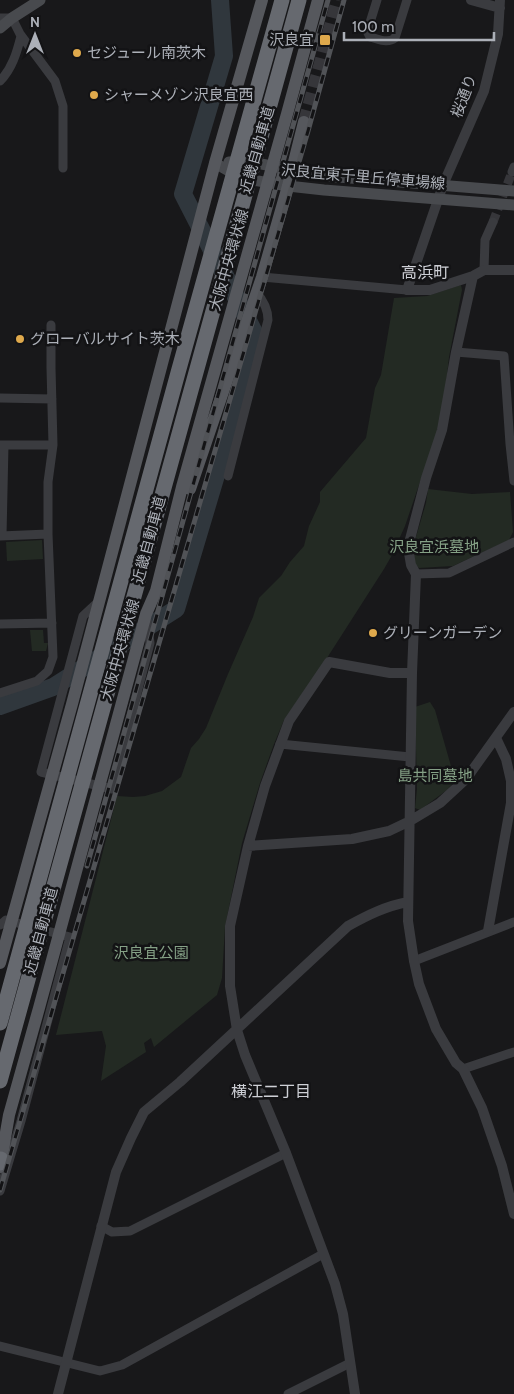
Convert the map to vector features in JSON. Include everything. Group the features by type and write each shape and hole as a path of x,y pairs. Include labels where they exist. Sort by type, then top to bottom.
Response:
{"highway":[{"name":"近畿自動車道","path":"0,1023 282,0"},
{"name":"近畿自動車道","path":"0,1081 298,0"}],"main road":[{"path":"0,28 39,0"},
{"path":"0,963 72,704 215,163 262,0"},
{"name":"大阪中央環状線","path":"0,1163 9,1115 146,614 156,590 182,487 288,114 318,0"},
{"path":"156,590 262,277 304,122"},
{"name":"沢良宜東千里丘停車場線","path":"215,163 245,161 325,176 514,191"},
{"name":"沢良宜東千里丘停車場線","path":"215,163 241,178 288,186 514,205"}],"street":[{"path":"377,0 368,33 370,37 387,42 395,38 407,0"},
{"path":"471,0 500,4"},
{"name":"桜通り","path":"407,290 443,185 484,92 498,34 500,4"},
{"path":"0,18 12,18 21,36 55,82 63,106 63,168"},
{"path":"0,81 6,75 16,55 21,36"},
{"path":"484,270 485,240 493,222"},
{"path":"262,277 407,290 430,290 484,270 514,270"},
{"path":"472,276 442,430 426,478 408,547 411,565 416,574 410,758 408,922 419,984 436,1029 456,1063 463,1069 482,1108 502,1166 514,1214"},
{"path":"228,476 268,320 264,301 256,292"},
{"path":"0,693 37,681 48,671 53,657 48,534 48,482 53,445 51,326"},
{"path":"456,352 504,356 510,383 514,481"},
{"path":"0,398 52,399"},
{"path":"48,534 1,536 2,445 53,445"},
{"path":"416,574 449,573 514,542"},
{"path":"99,602 83,616 41,772 112,788 150,642 146,614"},
{"path":"0,624 52,623"},
{"path":"355,1394 343,1314 334,1284 286,1153 245,1055 237,1030 230,986 230,926 248,846 265,786 280,744 289,721 329,662 390,673 412,673"},
{"path":"248,846 352,839 389,830 410,821 440,803 466,780 514,712"},
{"path":"488,931 511,803 512,781 506,760 496,738"},
{"path":"280,744 410,758"},
{"path":"58,1394 116,1172 144,1112 180,1082 348,926 371,913 391,905 408,902"},
{"path":"0,925 6,920 70,937 0,1192"},
{"path":"414,961 514,922"},
{"path":"463,1069 514,1052"},
{"path":"101,1226 112,1232 130,1231 286,1153"},
{"path":"0,1346 100,1371 122,1365 323,1254"},
{"path":"288,1394 350,1363"}],"green space":[{"name":"沢良宜公園","path":"461,285 462,290 438,429 405,526 384,569 327,658 284,720 260,783 242,843 225,927 222,978 217,995 154,1047 151,1038 144,1043 146,1052 101,1081 106,1046 102,1031 56,1035 117,796 145,796 162,791 181,777 191,748 206,728 253,617 259,598 281,576 304,546 309,526 320,502 320,492 366,438 375,388 381,375 394,298 427,296"},
{"name":"沢良宜浜墓地","path":"428,489 472,494 510,492 513,532 509,540 453,566 419,568 415,565 413,547 426,503"},
{"path":"42,540 43,559 7,561 6,542"},
{"path":"30,630 43,630 44,643 48,643 46,651 32,651"},
{"name":"島共同墓地","path":"430,702 435,710 453,773 463,772 447,790 420,810 415,808 417,789 415,707"}],"waterway":[{"path":"0,706 53,687 176,609 257,338 183,194 224,56 220,0"}],"tunnel":[{"path":"304,122 337,0"},
{"path":"493,222 512,172"}],"railway":[{"path":"87,866 328,0"},
{"path":"0,1190 308,131 344,0"}],"place":[{"name":"沢良宜","path":"325,40"},
{"name":"セジュール南茨木","path":"77,53"},
{"name":"シャーメゾン沢良宜西","path":"94,95"},
{"name":"グローバルサイト茨木","path":"20,339"},
{"name":"グリーンガーデン","path":"373,633"}],"district":[{"name":"高浜町","path":"425,272"},
{"name":"横江二丁目","path":"271,1091"}]}
